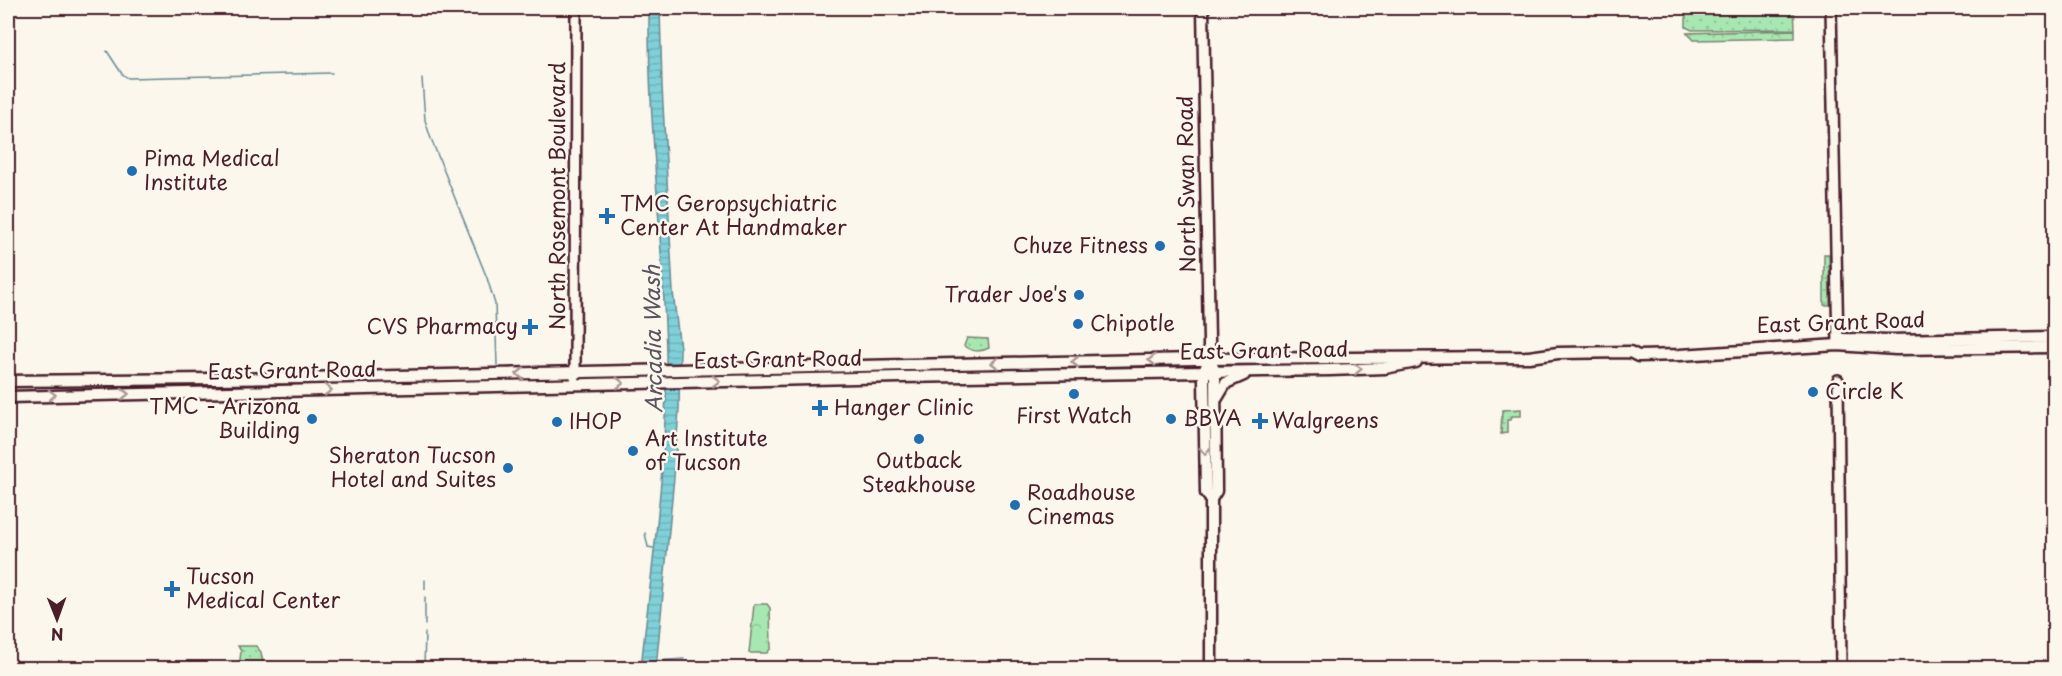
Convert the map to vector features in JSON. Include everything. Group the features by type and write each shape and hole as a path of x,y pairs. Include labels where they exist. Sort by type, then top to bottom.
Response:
{"main road":[{"name":"North Swan Road","path":"1203,8 1209,359 1204,372 1206,493 1210,499 1211,669"},
{"name":"East Grant Road","path":"8,397 575,378 664,370 1209,359 1530,357 1558,353 1630,352 1638,348 2055,337"},
{"name":"East Grant Road","path":"1838,342 1896,349 2055,347"},
{"name":"North Swan Road","path":"1209,359 1215,372 1216,401 1216,491 1210,499"},
{"name":"East Grant Road","path":"8,381 575,378 664,383 1385,368 1440,359"},
{"path":"1216,401 1222,388 1230,380 1258,371"},
{"path":"168,393 169,387 193,385 210,379"}],"street":[{"name":"North Rosemont Boulevard","path":"575,378 576,8"},
{"path":"1831,8 1838,342"},
{"path":"1838,380 1841,669"}],"green space":[{"path":"1686,8 1794,8 1795,29 1692,30 1686,27"},
{"path":"1692,8 1742,8 1742,13 1692,14"},
{"path":"1795,30 1795,38 1694,40 1687,33"},
{"path":"1824,254 1829,254 1830,305 1824,305"},
{"path":"967,338 988,339 989,348 980,351 970,349 964,346"},
{"path":"1521,409 1521,416 1512,416 1511,420 1507,420 1507,433 1501,434 1502,410"},
{"path":"754,604 767,604 770,608 771,648 767,653 749,653"},
{"path":"238,646 256,646 261,652 264,668 239,668 241,651"}],"water":[{"name":"Arcadia Wash","path":"649,8 660,8 673,292 680,348 679,409 674,477 656,668 641,668 658,510 666,392 664,309 649,51"}],"waterway":[{"path":"107,51 122,74 128,78 332,73"},
{"path":"422,79 425,120 430,136 487,278 495,304 497,365"},
{"path":"645,533 648,547 653,548"},
{"path":"425,580 425,589"},
{"path":"425,597 425,625"},
{"path":"424,668 425,633"},
{"path":"655,661 684,659"}],"place":[{"name":"Pima Medical Institute","path":"132,171"},
{"name":"TMC Geropsychiatric Center At Handmaker","path":"607,216"},
{"name":"Chuze Fitness","path":"1160,246"},
{"name":"Trader Joe's","path":"1079,295"},
{"name":"Chipotle","path":"1078,324"},
{"name":"CVS Pharmacy","path":"530,327"},
{"name":"Circle K","path":"1813,392"},
{"name":"First Watch","path":"1074,394"},
{"name":"Hanger Clinic","path":"820,408"},
{"name":"TMC - Arizona Building","path":"312,419"},
{"name":"BBVA","path":"1171,419"},
{"name":"Walgreens","path":"1260,421"},
{"name":"IHOP","path":"557,422"},
{"name":"Outback Steakhouse","path":"919,439"},
{"name":"Art Institute of Tucson","path":"633,451"},
{"name":"Sheraton Tucson Hotel and Suites","path":"508,468"},
{"name":"Roadhouse Cinemas","path":"1015,505"},
{"name":"Tucson Medical Center","path":"172,589"}]}
